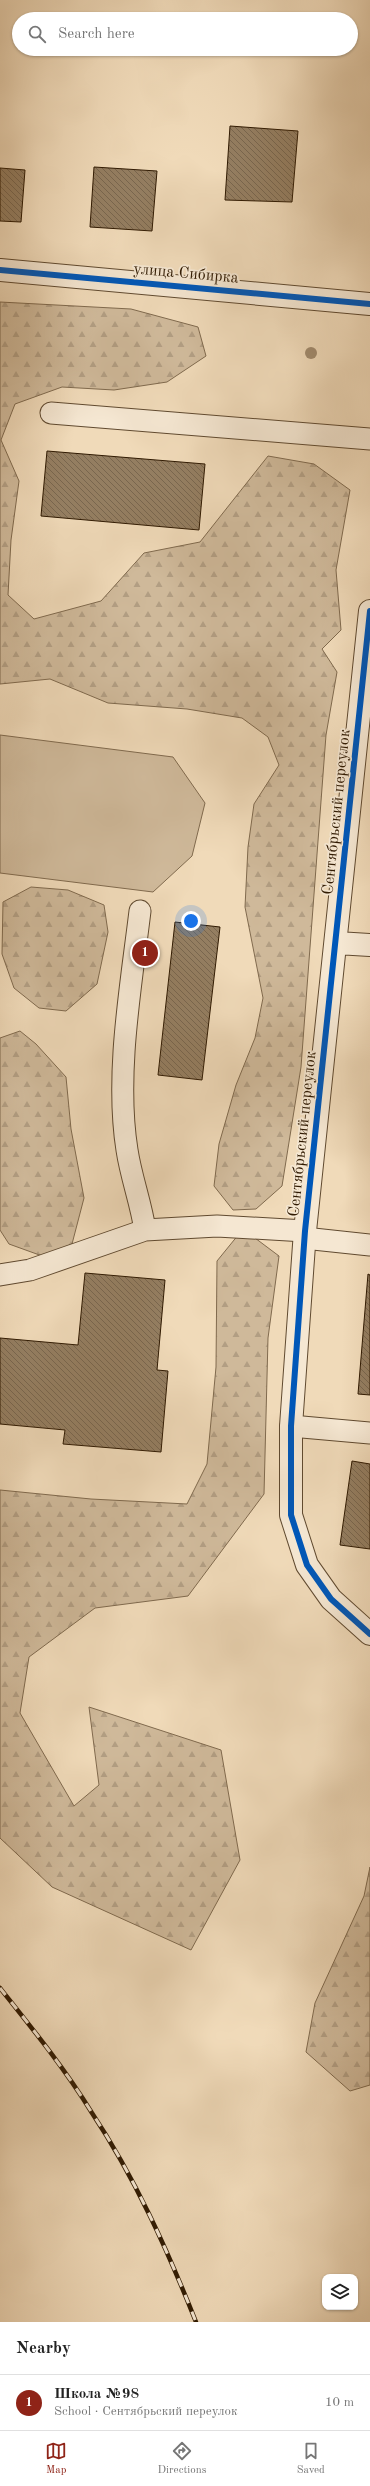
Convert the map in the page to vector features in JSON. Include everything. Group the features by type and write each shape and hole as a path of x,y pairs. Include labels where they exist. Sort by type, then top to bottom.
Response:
{"street":[{"name":"улица Сибирка","path":"0,270 370,304"},
{"name":"Сентябрьский переулок","path":"370,611 369,638 305,1235 291,1426 291,1515 308,1565 331,1599 370,1634"},
{"path":"337,943 370,945"}],"lane":[{"path":"51,413 370,439"},
{"path":"140,911 128,1007 123,1078 127,1150 142,1206 145,1230"},
{"path":"0,1275 30,1270 145,1230 217,1226 305,1235 370,1245"},
{"path":"291,1426 370,1433"}],"green space":[{"path":"0,302 131,309 198,327 206,356 167,382 114,390 62,387 15,404 1,440 19,481 11,540 8,595 34,619 101,601 144,553 200,542 268,456 314,464 350,490 336,570 341,630 322,649 337,672 326,735 301,1067 282,1186 256,1209 233,1210 214,1186 219,1144 236,1085 255,1038 263,998 245,907 248,847 254,804 279,765 268,737 242,718 187,709 108,703 50,679 0,684"},
{"path":"0,735 173,757 205,803 192,856 153,892 0,873"},
{"path":"31,887 68,890 104,905 108,932 97,984 66,1011 39,1008 14,988 2,954 3,902"},
{"path":"20,1031 36,1044 66,1077 71,1129 84,1198 72,1244 45,1257 9,1244 0,1230 0,1038"},
{"path":"243,1229 279,1256 268,1338 264,1494 188,1596 95,1608 29,1657 20,1713 74,1806 99,1785 89,1707 221,1750 240,1860 191,1950 52,1887 0,1838 0,1490 91,1499 187,1504 207,1464 216,1367 217,1261"},
{"path":"370,1867 370,2085 350,2091 306,2052 315,2003 364,1896"}],"building":[{"path":"230,126 298,131 292,202 225,200"},
{"path":"94,167 157,171 152,231 90,227"},
{"path":"0,168 25,170 21,222 0,221"},
{"path":"47,451 205,464 199,530 41,516"},
{"path":"175,922 220,927 202,1080 158,1075"},
{"path":"85,1273 165,1280 157,1370 168,1371 161,1452 63,1444 65,1430 0,1424 0,1338 78,1345"},
{"path":"368,1274 370,1275 370,1395 358,1394"},
{"path":"352,1461 370,1464 370,1549 340,1545"}],"railway":[{"path":"0,1988 59,2065 82,2097 108,2138 136,2188 162,2241 196,2322"}],"cycle path":[{"path":"0,270 370,304"},
{"path":"370,611 305,1231 291,1426 291,1515 307,1565 331,1599 370,1634"}],"place":[{"name":"Школа №98","path":"145,953"}]}
